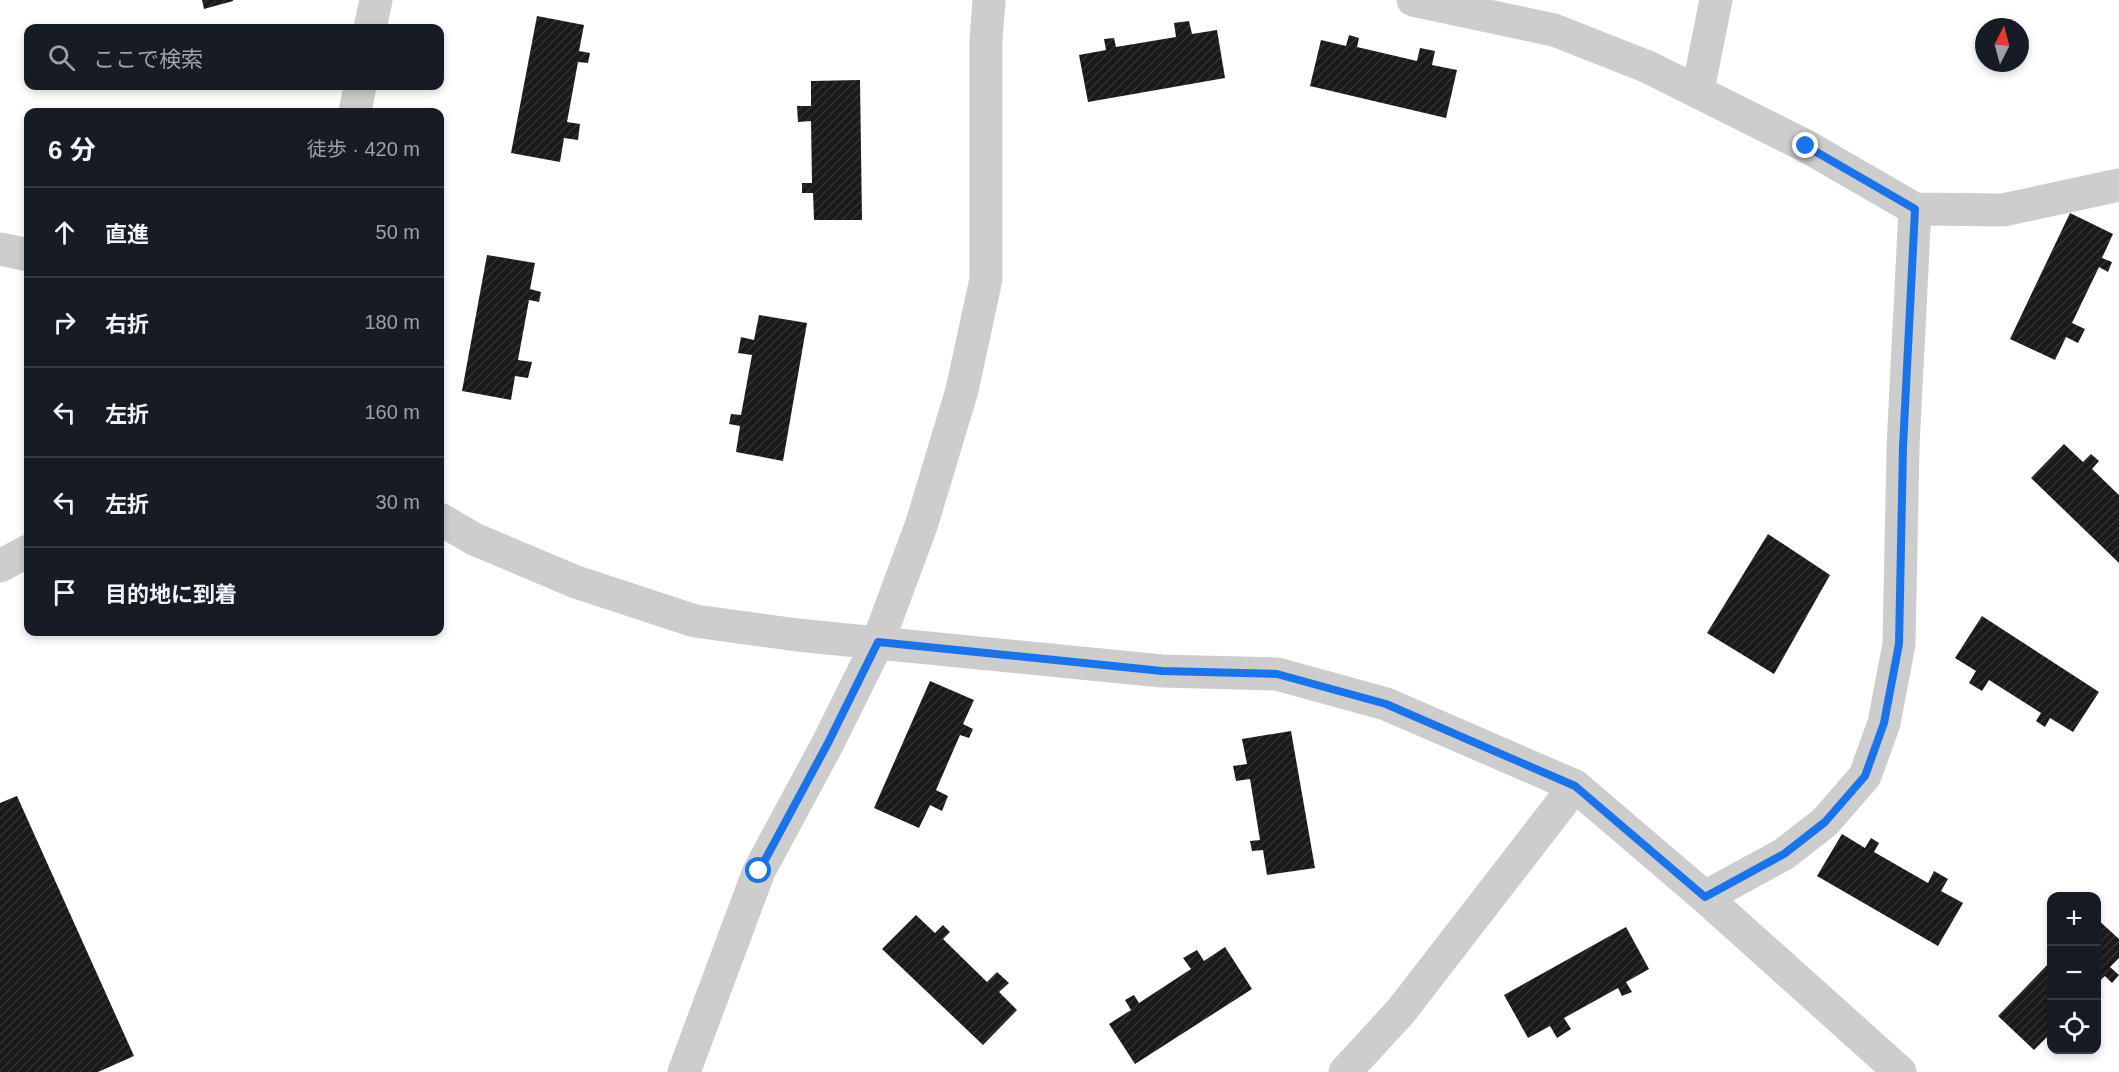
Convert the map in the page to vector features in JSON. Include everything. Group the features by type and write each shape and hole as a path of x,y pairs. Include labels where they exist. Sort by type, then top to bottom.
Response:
{"lane":[{"path":"371,24 376,0"},
{"path":"684,1072 759,871 828,743 878,642 922,523 962,390 986,279 986,40 989,0"},
{"path":"1413,0 1554,30 1648,67 1806,146 1915,209 2003,210 2119,185"},
{"path":"1698,90 1716,0"},
{"path":"356,108 359,90"},
{"path":"1705,897 1784,854 1825,822 1865,776 1884,723 1899,644 1903,447 1915,209"},
{"path":"0,249 24,254"},
{"path":"444,521 474,539 576,582 695,621 797,635 1162,671 1277,674 1386,704 1575,786 1705,897 1900,1072"},
{"path":"0,566 24,553"},
{"path":"1345,1072 1401,1011 1575,786"}],"building":[{"path":"202,0 233,0 233,1 204,9"},
{"path":"537,16 584,25 579,51 590,53 588,63 578,62 567,122 580,124 578,140 564,138 560,162 511,153"},
{"path":"1189,21 1192,34 1217,30 1225,78 1088,102 1079,55 1106,50 1104,39 1114,38 1116,47 1176,37 1174,23"},
{"path":"1349,35 1359,38 1357,47 1417,61 1420,48 1435,51 1432,65 1457,70 1446,118 1310,86 1321,40 1346,46"},
{"path":"860,80 862,220 814,220 813,193 802,193 802,183 812,183 811,121 798,122 797,106 811,106 811,81"},
{"path":"2070,213 2113,234 2102,258 2112,262 2108,272 2099,267 2072,323 2085,329 2078,343 2066,337 2055,360 2010,339"},
{"path":"487,255 535,263 530,289 541,292 539,302 529,300 518,360 532,362 528,378 515,376 511,400 462,391"},
{"path":"759,315 807,323 783,461 736,452 740,426 729,424 731,414 741,415 752,355 738,353 741,337 754,340"},
{"path":"2064,444 2083,462 2091,454 2099,461 2092,469 2119,495 2119,563 2031,478"},
{"path":"1768,534 1830,575 1774,674 1707,633"},
{"path":"1982,616 2099,692 2073,732 2050,718 2045,727 2036,721 2041,713 1989,680 1982,691 1969,683 1976,671 1955,658"},
{"path":"930,681 974,700 963,724 973,729 969,738 960,735 936,790 948,796 942,811 930,805 919,828 874,808"},
{"path":"1291,731 1315,868 1267,875 1263,850 1252,851 1250,841 1260,840 1250,779 1236,781 1233,766 1247,764 1242,739"},
{"path":"17,796 134,1056 98,1072 0,1072 0,803"},
{"path":"1842,834 1865,848 1871,838 1879,843 1874,852 1928,883 1934,871 1948,879 1941,891 1963,903 1938,946 1817,876"},
{"path":"916,915 935,933 943,925 950,932 943,939 987,982 997,972 1009,983 999,992 1017,1010 983,1045 882,949"},
{"path":"2101,923 2119,939 2119,958 2110,967 2119,975 2112,983 2105,976 2101,980"},
{"path":"1626,927 1649,969 1626,982 1632,992 1622,996 1618,988 1564,1018 1571,1029 1557,1038 1550,1026 1528,1038 1504,995"},
{"path":"1225,947 1252,989 1135,1064 1109,1024 1131,1010 1125,1000 1134,995 1139,1003 1191,969 1183,958 1197,950 1204,961"},
{"path":"2047,965 2047,1037 2034,1050 1998,1016"}],"route":[{"path":"759,871 828,743 878,642 1162,671 1277,674 1386,704 1575,786 1705,897 1784,854 1825,822 1865,776 1884,723 1899,644 1903,447 1915,209 1806,146"}]}
